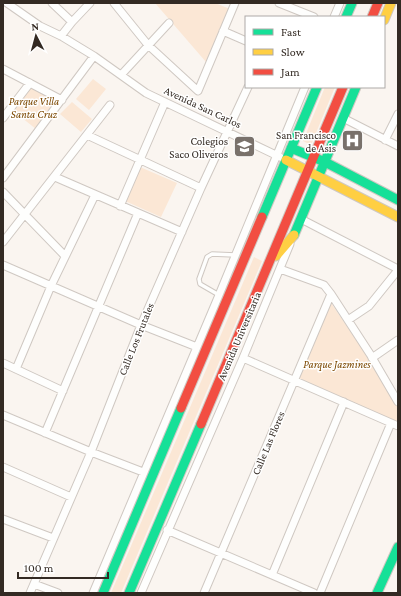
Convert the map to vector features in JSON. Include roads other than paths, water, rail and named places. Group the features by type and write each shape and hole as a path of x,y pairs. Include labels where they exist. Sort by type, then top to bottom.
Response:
{"main road":[{"path":"346,16 352,3"},
{"path":"372,16 378,3"},
{"path":"385,18 393,5"},
{"path":"103,593 296,147 317,88"},
{"name":"Avenida Universitaria","path":"129,593 269,264 311,154 343,88"},
{"name":"Avenida Universitaria","path":"294,235 356,88"},
{"path":"296,147 398,200"},
{"name":"Avenida San Carlos","path":"288,164 318,177 398,218"},
{"path":"269,264 294,235"},
{"path":"377,593 398,547"}],"street":[{"name":"Avenida San Carlos","path":"7,3 40,26 62,36 94,56 146,93 276,155 288,164"},
{"path":"52,3 72,22"},
{"path":"62,36 72,22 90,3"},
{"path":"114,3 148,45 198,91 235,3"},
{"path":"279,3 288,5 312,16"},
{"path":"334,16 340,3"},
{"path":"121,75 169,22"},
{"path":"223,31 245,41"},
{"path":"3,178 94,56"},
{"path":"3,69 62,100"},
{"path":"3,118 30,84"},
{"name":"Calle Los Frutales","path":"30,593 91,452 141,325 201,188 248,88"},
{"path":"93,593 143,472 219,296 305,88"},
{"path":"120,206 165,102"},
{"path":"3,242 110,105"},
{"path":"385,140 398,114"},
{"path":"343,118 398,146"},
{"path":"87,135 201,188"},
{"path":"282,144 296,147"},
{"path":"55,177 182,232"},
{"path":"3,192 65,256"},
{"path":"16,369 51,286 95,195"},
{"path":"45,433 138,213"},
{"path":"301,219 398,270 369,306 348,320"},
{"name":"Avenida Universitaria","path":"141,593 167,530 243,358 294,235"},
{"path":"3,265 141,325 197,347"},
{"path":"280,269 324,285 348,320 398,402"},
{"name":"Calle Las Flores","path":"204,593 331,294"},
{"path":"372,358 398,340"},
{"path":"243,358 394,425 320,593"},
{"path":"3,363 63,390"},
{"path":"272,575 344,402"},
{"path":"3,415 143,472"},
{"path":"3,467 71,497"},
{"path":"3,519 53,538"},
{"path":"167,530 314,593"},
{"path":"34,584 58,593"}],"lane":[{"path":"367,16 373,3"},
{"path":"219,296 200,284 199,280 207,257 212,254 235,255"}],"place":[{"name":"San Francisco de Asis","path":"352,141"},
{"name":"Colegios Saco Oliveros","path":"244,147"}],"park label":[{"name":"Parque Villa Santa Cruz","path":"34,107"},
{"name":"Parque Jazmines","path":"337,364"}]}
